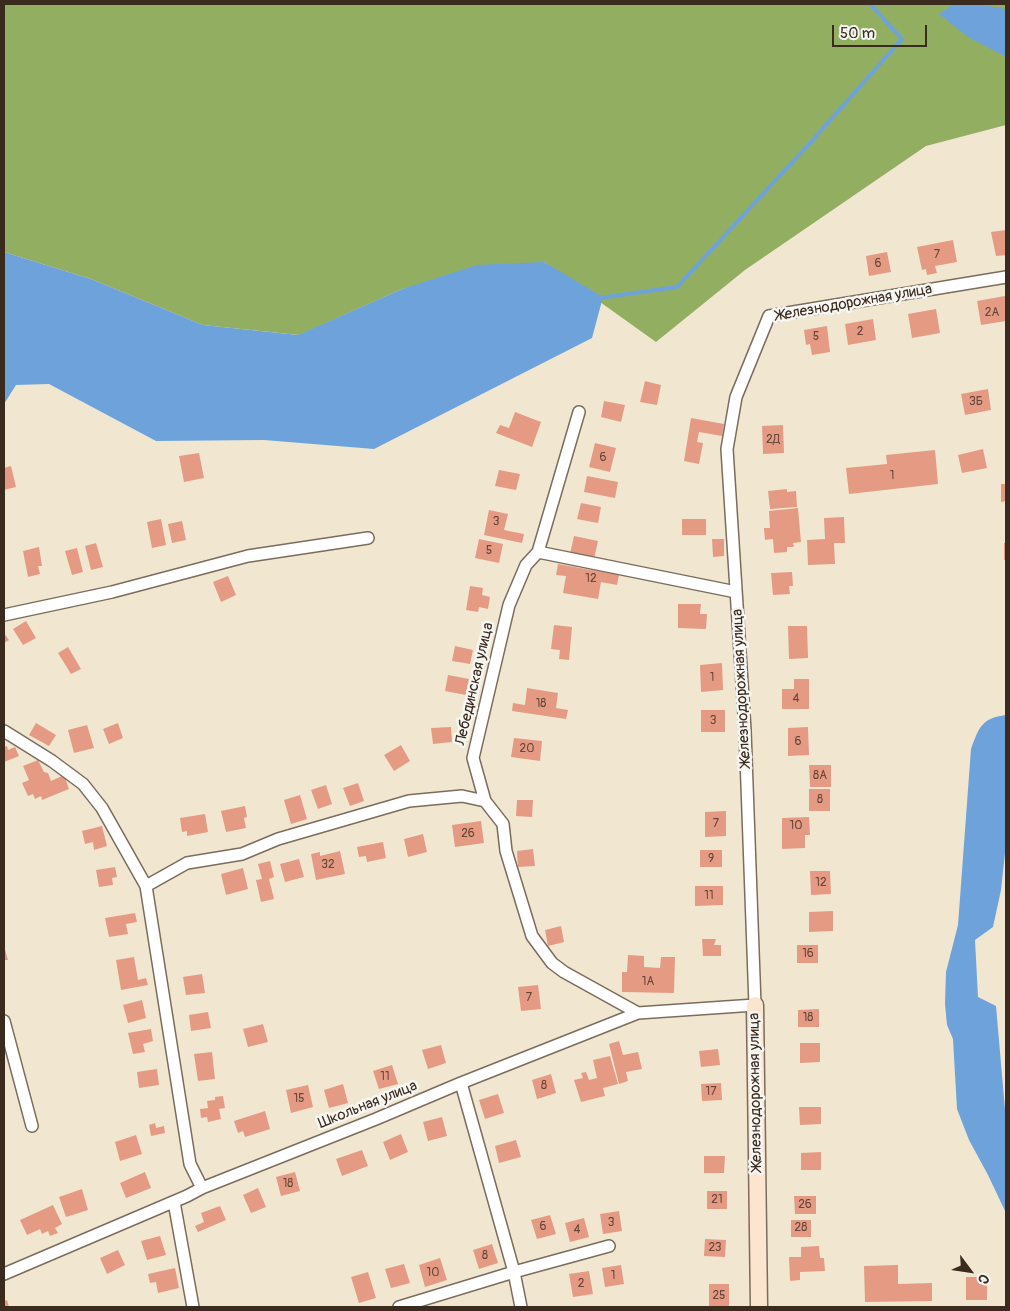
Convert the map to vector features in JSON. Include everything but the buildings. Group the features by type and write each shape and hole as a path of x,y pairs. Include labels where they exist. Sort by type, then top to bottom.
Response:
{"street":[{"name":"Железнодорожная улица","path":"759,1307 755,1005 745,730 727,449 736,397 769,316 1006,277"},
{"name":"Лебединская улица","path":"578,412 538,552 526,565 509,605 473,758 486,801 503,824 506,850 532,936 552,964 638,1013"},
{"path":"4,615 112,592 248,556 368,538"},
{"path":"538,552 736,592"},
{"path":"4,731 52,761 83,784 102,808 146,886 190,1164 202,1188"},
{"path":"146,886 187,863 242,854 278,839 409,801 462,796 486,801"},
{"name":"Школьная улица","path":"4,1274 174,1202 202,1188 638,1013 755,1005"},
{"path":"4,1021 32,1126"},
{"path":"461,1084 514,1272 521,1307"},
{"path":"174,1202 193,1307"},
{"path":"399,1307 514,1272 609,1246"}],"green space":[{"path":"4,4 1006,4 1006,125 926,146 745,270 656,342 544,262 402,289 299,335 203,325 91,279 4,252"}],"water":[{"path":"954,4 977,4 1006,9 1006,57 968,37 939,14"},
{"path":"4,252 91,279 203,325 298,335 402,289 477,265 544,262 603,297 592,338 374,449 264,440 156,441 49,384 16,385 4,404"},
{"path":"1006,715 1006,844 1001,890 993,927 975,940 978,997 996,1006 1006,1121 1006,1213 969,1140 957,1109 953,1039 947,1025 945,1004 946,972 958,925 971,749 979,729 986,721"}],"waterway":[{"path":"599,298 677,287 810,143 902,39 870,4"}]}
